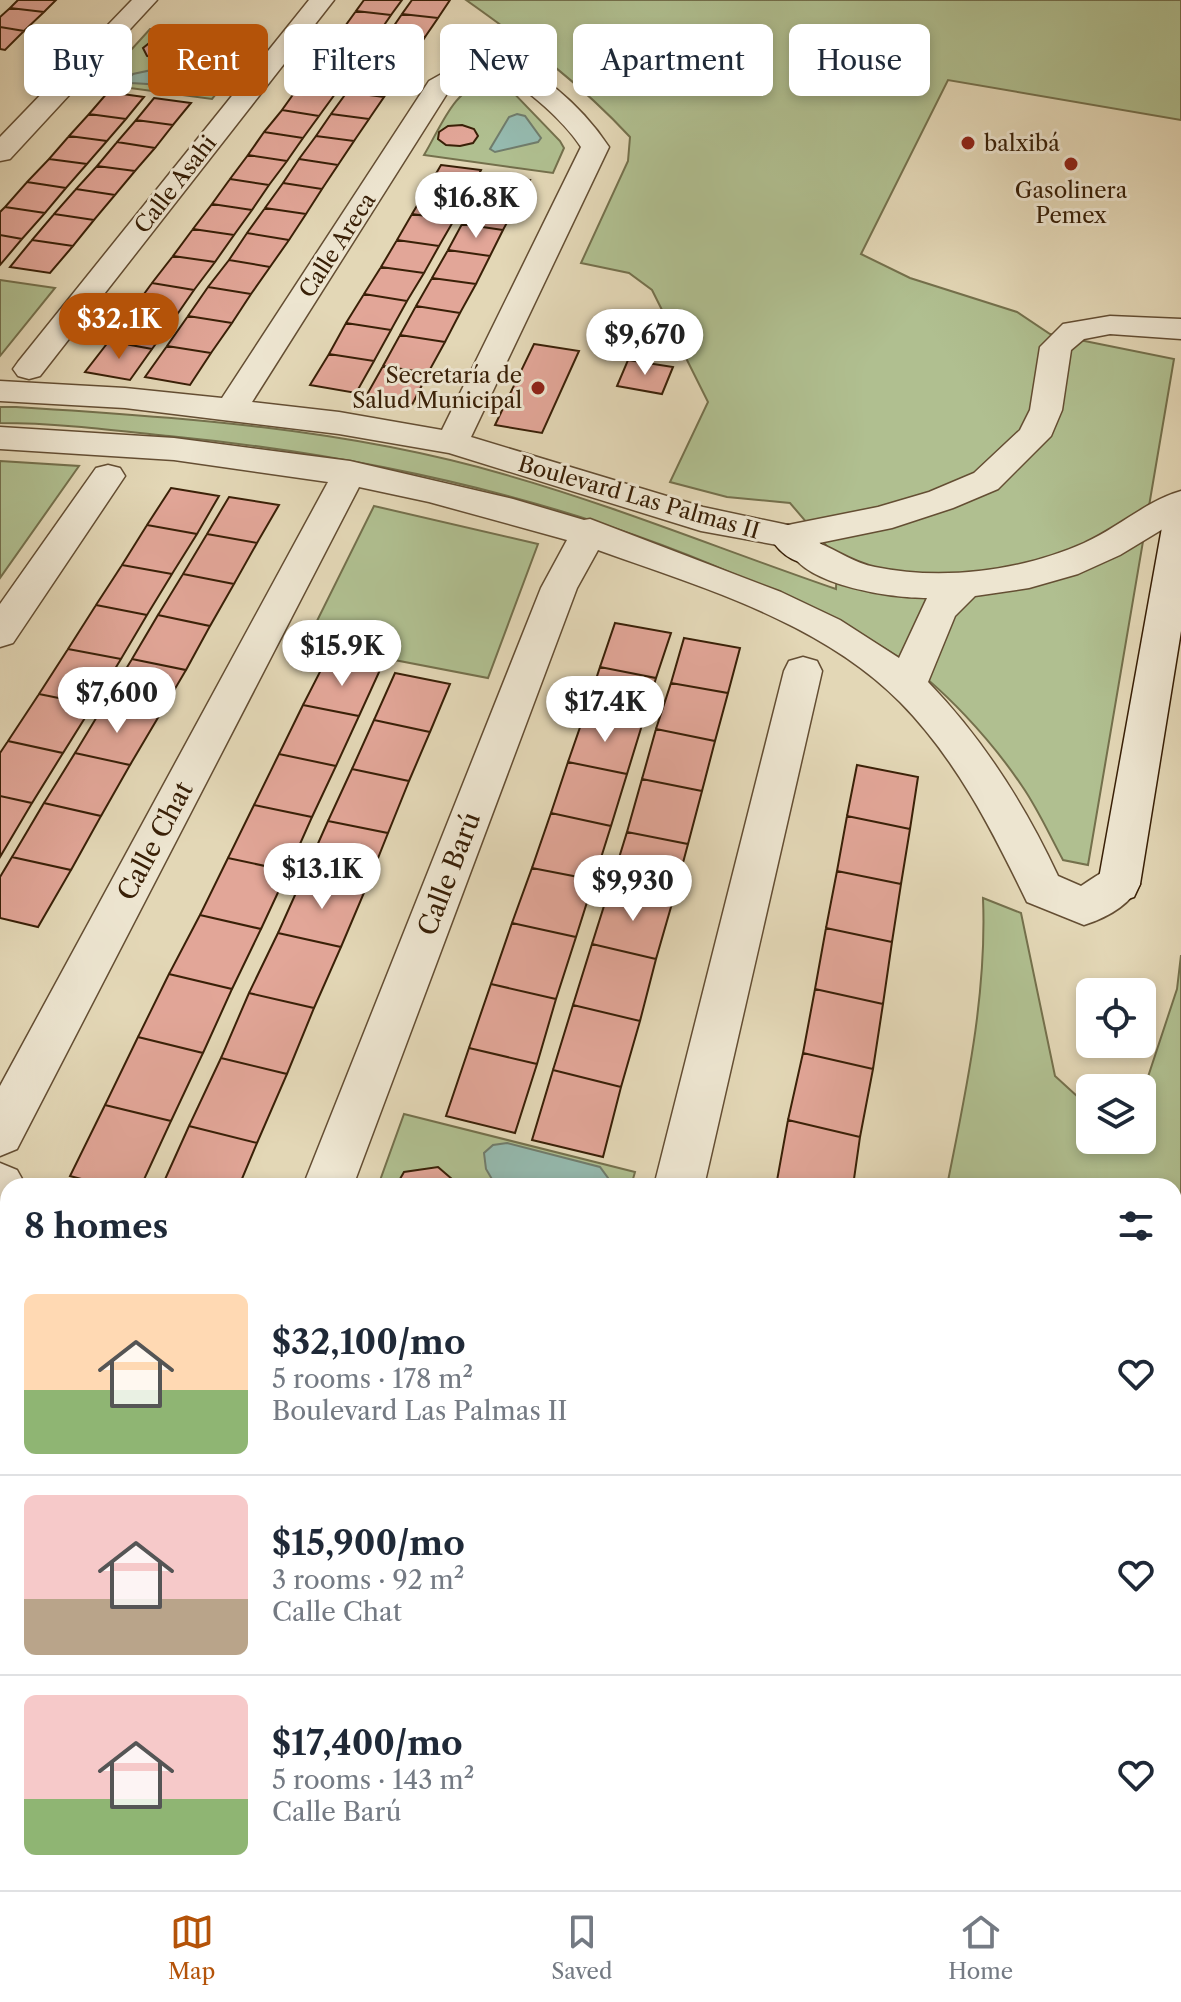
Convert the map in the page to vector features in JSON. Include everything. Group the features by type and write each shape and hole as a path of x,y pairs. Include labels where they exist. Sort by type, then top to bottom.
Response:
{"street":[{"path":"0,153 145,0"},
{"name":"Calle Asahi","path":"29,369 322,0"},
{"name":"Calle Areca","path":"237,400 438,87 470,56 515,68 586,131 595,147 455,435"},
{"name":"Boulevard Las Palmas II","path":"798,545 941,500 986,481 1034,436 1046,410 1056,347 1074,331 1110,325 1181,329"},
{"name":"Boulevard Las Palmas II","path":"0,391 237,400 339,423 455,435 701,519 798,545 829,567 866,578 918,586 1020,575 1076,560 1120,540 1181,503"},
{"name":"Boulevard Las Palmas II","path":"0,438 127,444 244,456 341,490 469,498 582,548 778,605 838,636 907,685 967,753 1020,837 1042,889 1084,907 1119,884 1181,522"},
{"path":"0,633 108,476"},
{"name":"Calle Chat","path":"0,1133 341,490"},
{"name":"Calle Barú","path":"331,1178 559,588 582,548"},
{"path":"907,685 939,609 966,583"},
{"path":"681,1178 803,671"}],"green space":[{"path":"466,0 1181,0 1181,120 948,80 861,254 910,278 1017,312 1050,334 1174,359 1088,865 1063,860 1039,813 1010,768 965,715 914,669 881,646 831,619 692,557 546,507 397,470 245,445 84,427 0,423 0,407 16,407 200,420 383,446 443,458 545,487 836,589 837,558 790,503 727,497 670,482 708,402 652,290 629,273 581,263 628,161 630,137 589,96 773,96 773,24 573,24 573,82 557,68 557,24 499,24"},
{"path":"148,31 148,90 132,88 132,49"},
{"path":"461,96 517,96 564,148 553,173 424,155"},
{"path":"0,280 55,288 0,356"},
{"path":"0,461 79,466 0,578"},
{"path":"374,506 538,544 488,678 306,643"},
{"path":"983,898 1021,913 1055,1076 1076,1095 1076,1154 1156,1154 1156,1074 1149,1074 1177,989 1181,955 1181,1178 949,1178 968,1079 982,971"},
{"path":"404,1114 635,1172 633,1178 381,1178"}],"water":[{"path":"148,71 148,84 132,83 133,74"},
{"path":"517,114 525,116 541,138 538,142 495,152 490,149 509,117"},
{"path":"507,1143 600,1167 608,1178 491,1178 486,1169 484,1153 493,1145"}],"building":[{"path":"18,0 56,0 44,12 10,8"},
{"path":"364,0 402,0 391,15 356,11"},
{"path":"412,0 450,0 438,18 402,14"},
{"path":"10,8 44,12 31,24 24,24 24,31 0,27 0,17"},
{"path":"356,11 391,15 385,24 347,24"},
{"path":"402,14 438,18 425,37 424,24 395,24"},
{"path":"0,27 24,31 5,50 0,49"},
{"path":"105,96 144,97 126,119 89,114"},
{"path":"292,96 334,96 319,116 282,110"},
{"path":"344,96 384,97 369,119 331,114"},
{"path":"154,98 191,103 173,125 136,120"},
{"path":"282,110 319,116 303,138 264,132"},
{"path":"89,114 126,119 107,141 69,136"},
{"path":"331,114 369,119 354,141 316,136"},
{"path":"136,120 173,125 155,148 117,142"},
{"path":"462,125 474,129 478,136 473,143 446,145 438,139 439,132 448,126"},
{"path":"264,132 303,138 287,161 248,155"},
{"path":"69,136 107,141 87,164 49,159"},
{"path":"316,136 354,141 338,165 299,159"},
{"path":"117,142 155,148 135,171 97,166"},
{"path":"248,155 287,161 269,185 230,179"},
{"path":"49,159 87,164 66,188 27,182"},
{"path":"299,159 338,165 322,189 283,183"},
{"path":"441,165 481,170 468,195 427,189"},
{"path":"97,166 135,171 115,195 76,189"},
{"path":"489,174 530,180 517,204 476,198"},
{"path":"230,179 269,185 252,210 212,204"},
{"path":"27,182 66,188 45,213 5,207"},
{"path":"283,183 322,189 306,214 265,208"},
{"path":"76,189 115,195 94,220 54,214"},
{"path":"427,189 468,195 454,220 412,214"},
{"path":"476,198 517,204 503,230 462,224"},
{"path":"212,204 252,210 234,235 193,229"},
{"path":"5,207 45,213 22,239 0,235 0,212"},
{"path":"265,208 306,214 289,240 247,233"},
{"path":"54,214 94,220 73,246 32,240"},
{"path":"412,214 454,220 439,246 397,240"},
{"path":"462,224 503,230 490,256 448,250"},
{"path":"193,229 234,235 215,262 173,256"},
{"path":"247,233 289,240 270,267 229,260"},
{"path":"0,235 22,239 0,265"},
{"path":"32,240 73,246 50,273 10,267"},
{"path":"397,240 439,246 424,273 381,267"},
{"path":"448,250 490,256 476,284 432,278"},
{"path":"173,256 215,262 194,290 152,283"},
{"path":"229,260 270,267 251,294 208,287"},
{"path":"381,267 424,273 407,301 364,294"},
{"path":"432,278 476,284 460,313 416,306"},
{"path":"152,283 194,290 174,319 131,312"},
{"path":"208,287 251,294 232,323 188,316"},
{"path":"364,294 407,301 391,330 346,323"},
{"path":"416,306 460,313 445,342 400,335"},
{"path":"131,312 174,319 152,349 109,341"},
{"path":"188,316 232,323 211,353 167,346"},
{"path":"346,323 391,330 374,361 329,354"},
{"path":"400,335 445,342 428,373 383,366"},
{"path":"109,341 152,349 130,380 85,372"},
{"name":"Secretaría de Salud Municipal","path":"534,344 579,351 542,433 495,425"},
{"path":"167,346 211,353 190,385 145,377"},
{"path":"329,354 374,361 356,393 310,385"},
{"path":"628,360 673,367 662,394 617,386"},
{"path":"383,366 428,373 412,405 365,398"},
{"path":"171,488 219,496 197,534 147,525"},
{"path":"229,497 279,505 257,543 207,534"},
{"path":"147,525 197,534 172,574 122,565"},
{"path":"207,534 257,543 234,584 183,574"},
{"path":"122,565 172,574 147,615 96,605"},
{"path":"183,574 234,584 210,626 158,615"},
{"path":"96,605 147,615 121,659 68,649"},
{"path":"158,615 210,626 186,670 132,659"},
{"path":"615,623 671,633 656,678 600,667"},
{"path":"684,638 740,648 728,693 671,683"},
{"path":"68,649 121,659 93,705 39,694"},
{"path":"132,659 186,670 159,716 104,705"},
{"path":"326,660 380,670 359,716 303,705"},
{"path":"600,667 656,678 642,725 585,713"},
{"path":"395,673 450,684 430,732 374,720"},
{"path":"671,683 728,693 715,741 656,729"},
{"path":"39,694 93,705 63,753 8,741"},
{"path":"104,705 159,716 130,765 75,753"},
{"path":"303,705 359,716 336,766 279,754"},
{"path":"585,713 642,725 627,774 568,762"},
{"path":"374,720 430,732 409,781 352,769"},
{"path":"656,729 715,741 702,791 642,779"},
{"path":"8,741 63,753 32,803 0,796 0,753"},
{"path":"75,753 130,765 101,816 44,803"},
{"path":"279,754 336,766 312,817 254,805"},
{"path":"568,762 627,774 611,826 551,813"},
{"path":"857,765 918,777 910,829 847,816"},
{"path":"352,769 409,781 388,833 328,821"},
{"path":"642,779 702,791 688,844 627,832"},
{"path":"0,796 32,803 0,857"},
{"path":"44,803 101,816 71,870 12,857"},
{"path":"254,805 312,817 288,871 228,858"},
{"path":"551,813 611,826 594,880 532,868"},
{"path":"847,816 910,829 901,884 837,871"},
{"path":"328,821 388,833 366,888 304,875"},
{"path":"627,832 688,844 673,900 610,887"},
{"path":"12,857 71,870 38,927 0,918 0,877"},
{"path":"228,858 288,871 261,929 200,915"},
{"path":"532,868 594,880 576,937 512,923"},
{"path":"837,871 901,884 892,942 826,928"},
{"path":"304,875 366,888 341,947 278,933"},
{"path":"610,887 673,900 656,959 592,944"},
{"path":"200,915 261,929 232,989 169,974"},
{"path":"512,923 576,937 556,999 491,984"},
{"path":"826,928 892,942 883,1004 815,989"},
{"path":"278,933 341,947 314,1008 249,993"},
{"path":"592,944 656,959 640,1021 573,1005"},
{"path":"169,974 232,989 203,1053 138,1037"},
{"path":"491,984 556,999 537,1064 469,1048"},
{"path":"815,989 883,1004 873,1069 803,1053"},
{"path":"249,993 314,1008 287,1074 221,1058"},
{"path":"573,1005 640,1021 621,1087 553,1070"},
{"path":"138,1037 203,1053 171,1121 105,1105"},
{"path":"469,1048 537,1064 515,1133 446,1116"},
{"path":"803,1053 873,1069 860,1137 788,1120"},
{"path":"221,1058 287,1074 257,1143 189,1126"},
{"path":"553,1070 621,1087 603,1157 532,1140"},
{"path":"105,1105 171,1121 145,1178 70,1176"},
{"path":"788,1120 860,1137 854,1178 777,1178"},
{"path":"189,1126 257,1143 242,1178 166,1178"},
{"path":"438,1167 451,1178 401,1178 404,1172"}],"place":[{"name":"balxibá","path":"968,143"},
{"name":"Gasolinera Pemex","path":"1071,164"},
{"name":"Secretaría de Salud Municipal","path":"538,388"}]}
